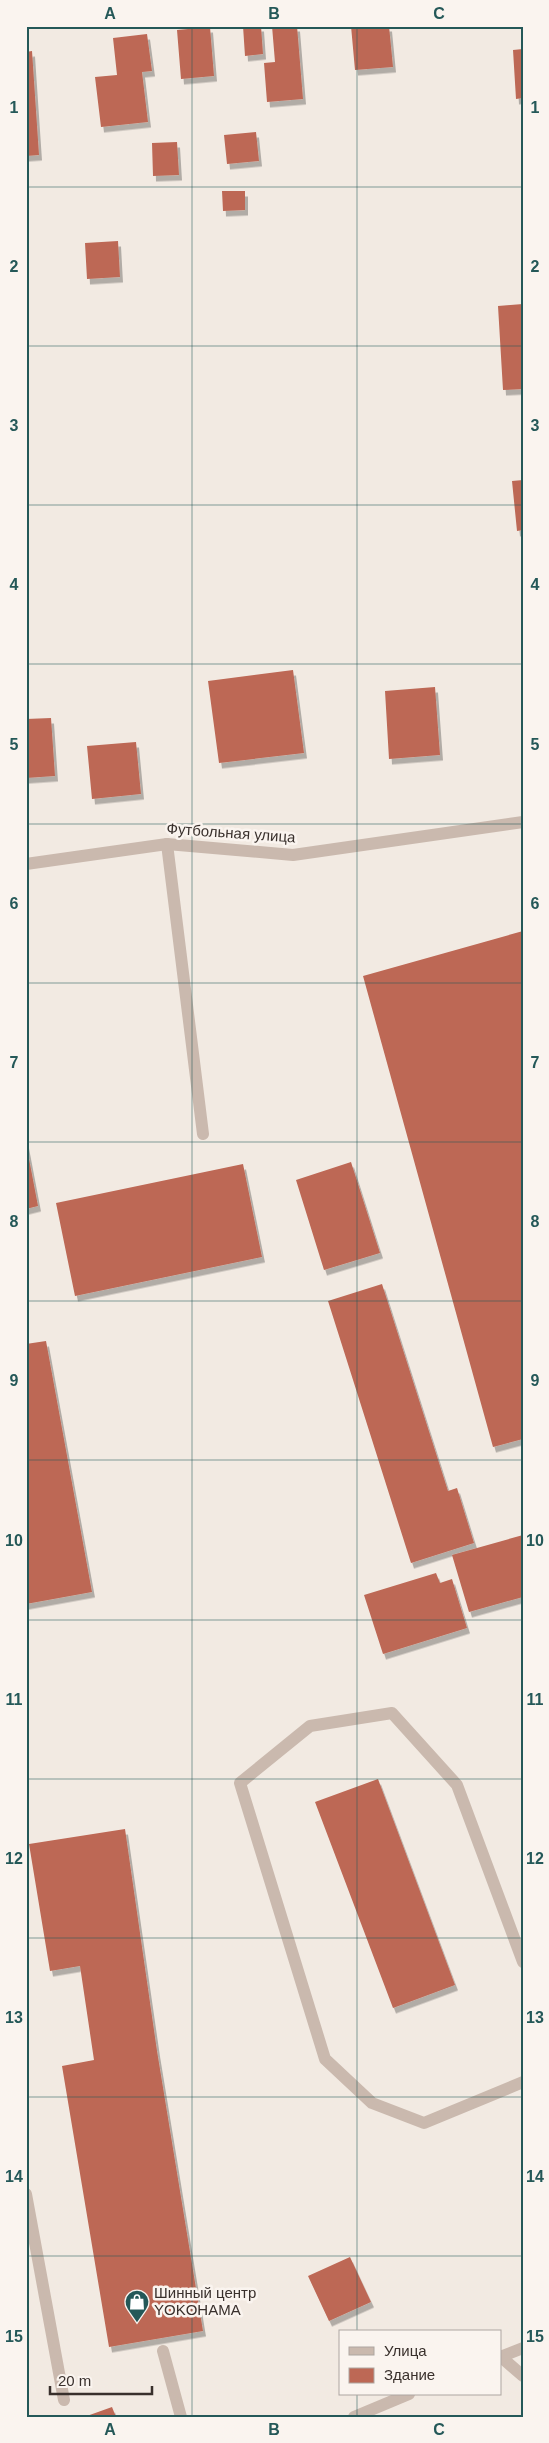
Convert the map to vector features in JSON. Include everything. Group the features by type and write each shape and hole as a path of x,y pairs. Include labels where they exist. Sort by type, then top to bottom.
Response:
{"street":[{"name":"Футбольная улица","path":"26,864 167,844 293,856 523,822"},
{"path":"167,844 202,1134"},
{"path":"523,1962 457,1785 392,1713 310,1726 240,1783 324,2059 372,2104 424,2123 523,2082"},
{"path":"26,2194 64,2400"},
{"path":"502,2357 523,2348"},
{"path":"163,2350 181,2417"},
{"path":"502,2358 523,2376"},
{"path":"354,2417 404,2396"}],"building":[{"path":"243,26 261,26 263,54 245,56"},
{"path":"272,26 297,26 303,99 267,102 264,63 275,62"},
{"path":"351,26 389,26 393,67 355,70"},
{"path":"210,27 214,76 181,79 177,30"},
{"path":"147,34 152,71 142,72 148,122 101,127 95,77 117,75 113,38"},
{"path":"523,49 523,98 516,99 513,50"},
{"path":"32,51 39,155 26,156 26,52"},
{"path":"256,132 259,161 227,164 224,135"},
{"path":"177,142 179,175 153,176 152,143"},
{"path":"222,191 245,191 245,210 223,211"},
{"path":"118,241 120,277 87,279 85,243"},
{"path":"523,304 523,389 503,390 498,306"},
{"path":"523,480 523,530 517,531 512,481"},
{"path":"293,670 304,753 219,763 208,681"},
{"path":"435,687 440,755 389,759 385,691"},
{"path":"51,718 55,776 26,778 26,719"},
{"path":"136,742 141,794 92,799 87,746"},
{"path":"523,931 523,1439 493,1447 363,976"},
{"path":"26,1143 38,1206 26,1209"},
{"path":"351,1162 380,1253 324,1270 296,1180"},
{"path":"243,1164 262,1257 75,1296 56,1203"},
{"path":"382,1284 448,1491 457,1488 474,1543 411,1563 328,1301"},
{"path":"46,1341 92,1592 26,1604 26,1344"},
{"path":"523,1535 523,1597 469,1612 452,1555"},
{"path":"436,1573 440,1583 452,1579 467,1628 383,1654 364,1595"},
{"path":"378,1779 455,1985 393,2008 315,1802"},
{"path":"125,1829 157,2051 203,2331 109,2347 62,2066 94,2060 80,1966 50,1971 29,1844"},
{"path":"350,2257 371,2302 329,2321 308,2276"},
{"path":"112,2407 116,2417 84,2417"}],"place":[{"name":"Шинный центр YOKOHAMA","path":"137,2323"}]}
